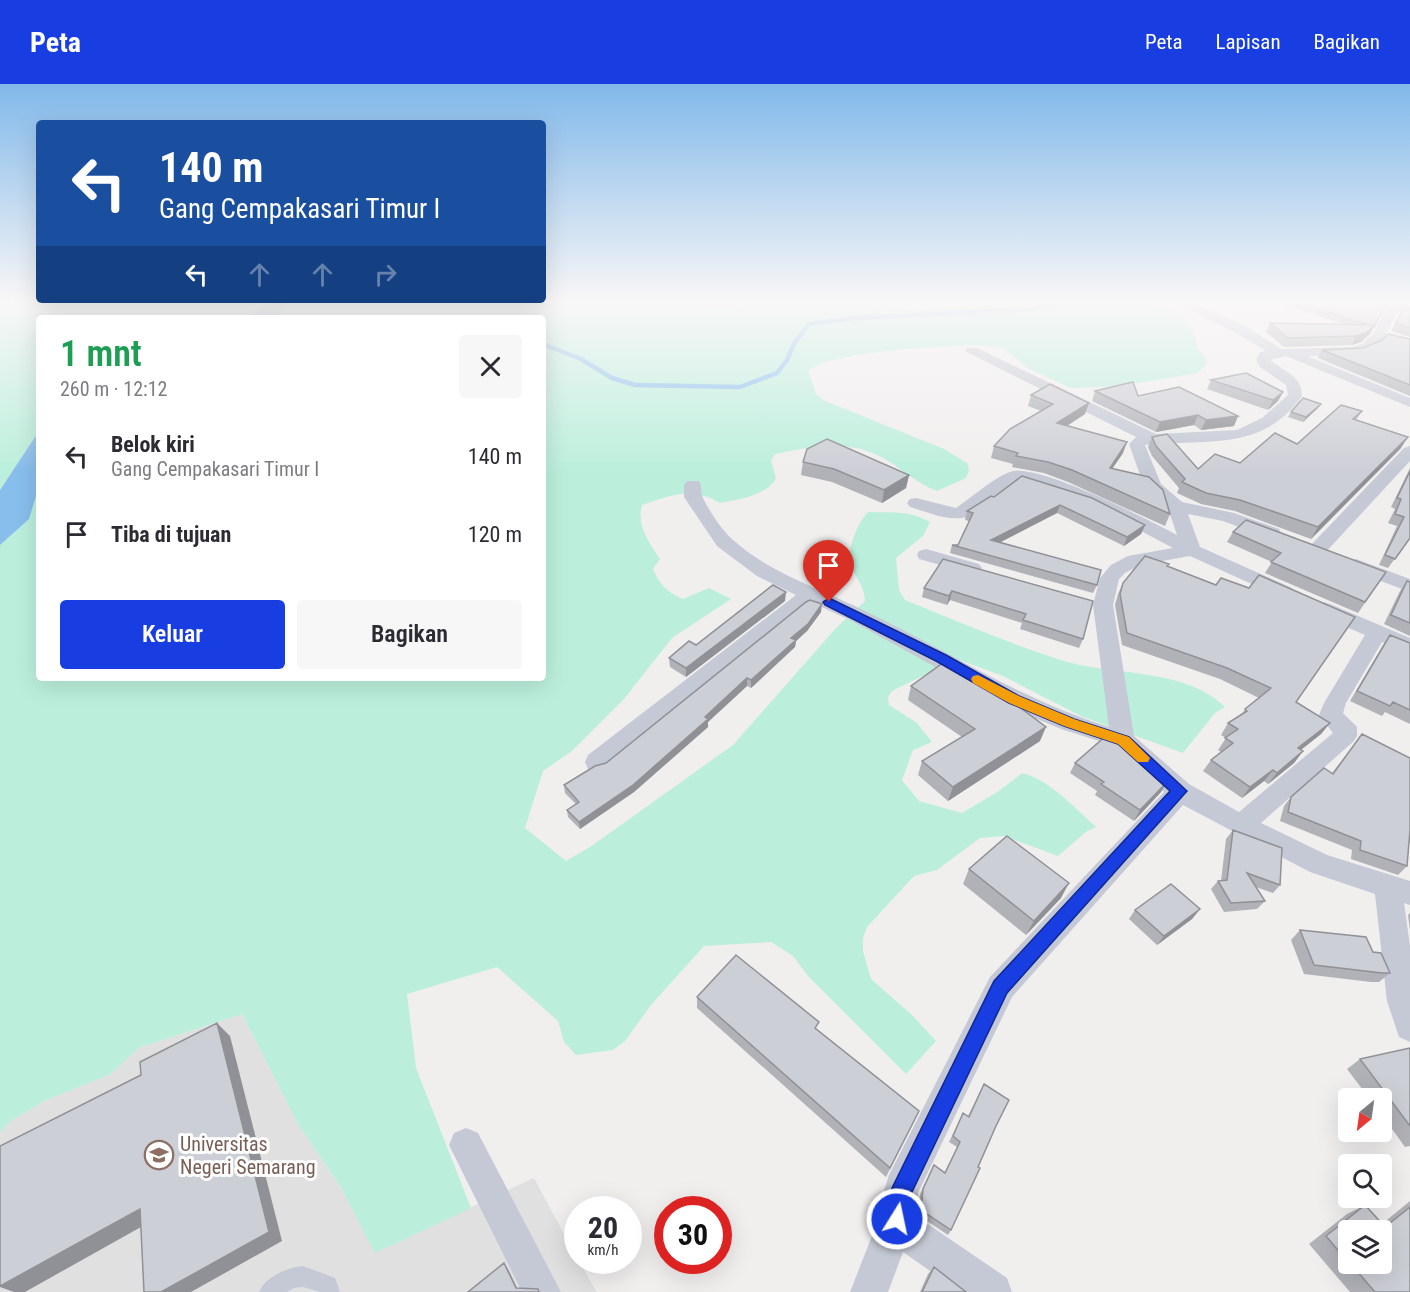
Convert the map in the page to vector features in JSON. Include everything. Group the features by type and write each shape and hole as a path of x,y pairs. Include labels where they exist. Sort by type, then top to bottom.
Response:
{"street":[{"path":"989,359 1153,439"},
{"path":"1192,550 1176,506 1153,486 1137,445 1142,440 1246,434 1275,418 1292,401 1296,391 1289,379 1263,359"},
{"path":"1298,359 1410,403"},
{"path":"1317,550 1410,451"},
{"path":"916,503 954,514 961,513 1014,476 1026,477 1096,500 1192,550 1410,646"},
{"path":"693,486 693,498 724,542 764,572 857,615 1014,700 1069,723 1124,740 1180,791 1241,825 1320,864 1399,890 1402,1001 1410,1026"},
{"path":"1176,506 1228,517 1410,586"},
{"path":"1124,740 1111,669 1104,605 1110,578 1118,569 1135,560 1192,550"},
{"path":"926,555 992,574"},
{"path":"597,762 797,602 813,595"},
{"path":"1080,599 1104,605"},
{"path":"1241,825 1345,736 1346,727 1331,715 1335,703 1377,633"},
{"path":"993,1292 901,1228 897,1219 896,1206 902,1188 1001,987 1180,791"},
{"path":"466,1145 542,1292"},
{"path":"869,1292 897,1219"}],"lane":[{"path":"269,1292 291,1278 309,1276 328,1285 330,1292"}],"shaded area":[{"name":"Universitas Negeri Semarang","path":"242,1014 299,1126 340,1186 375,1252 534,1178 564,1234 564,1274 586,1274 597,1292 0,1292 0,1132 11,1121 44,1101 111,1074 138,1048"}],"green space":[{"path":"0,359 36,359 36,436 0,490"},
{"path":"546,359 836,359 824,362 808,370 816,394 823,400 944,449 967,463 969,470 966,478 937,491 877,455 852,447 826,446 775,454 771,461 776,478 766,489 751,496 720,503 700,495 681,494 642,505 642,527 660,559 653,569 665,587 683,599 709,588 731,599 672,638 624,699 572,751 543,771 525,828 566,861 590,847 733,745 836,628 865,601 863,590 851,565 850,552 860,522 868,512 907,514 930,522 923,536 896,558 899,590 905,600 1004,640 1064,661 1170,679 1190,685 1209,694 1225,707 1215,713 1183,753 1083,717 1003,676 957,659 892,691 888,697 889,705 917,723 932,742 913,750 902,780 919,801 962,813 999,791 1022,773 1052,788 1096,827 1087,831 1058,856 1004,836 980,838 937,870 914,876 867,927 863,938 863,951 871,979 912,1015 936,1041 906,1074 808,976 793,956 771,942 704,946 651,1005 625,1041 613,1050 576,1055 564,1042 558,1021 497,967 407,994 416,1068 471,1208 375,1253 340,1186 299,1126 242,1014 138,1048 111,1074 44,1101 11,1121 0,1132 0,545 28,519 36,495 36,681 546,681"},
{"path":"1017,359 1206,359 1207,364 1197,373 1120,386 1071,388 1029,369"}],"water":[{"path":"36,436 36,496 29,519 0,545 0,490"}],"building":[{"path":"1346,359 1410,359 1410,385"},
{"path":"1246,373 1283,392 1273,400 1211,380"},
{"path":"1133,382 1138,396 1179,387 1238,416 1206,420 1198,415 1160,422 1095,391"},
{"path":"1050,384 1089,403 1057,423 1127,442 1110,468 1149,477 1163,490 1170,514 1072,470 1048,462 1016,456 1018,453 994,446 1010,429 1053,404 1031,395"},
{"path":"1303,398 1321,404 1306,417 1291,412"},
{"path":"1341,405 1362,411 1353,419 1408,437 1318,527 1240,500 1206,493 1182,482 1185,479 1156,446 1152,437 1167,434 1198,469 1215,454 1240,463 1275,433 1297,444"},
{"path":"827,439 909,475 884,490 834,469 803,462 807,449"},
{"path":"1410,471 1410,538 1395,559 1385,555 1404,517 1395,514 1401,499 1397,498"},
{"path":"1022,476 1092,498 1145,525 1127,537 1060,505 991,540 1101,570 1097,585 952,545 958,545 973,513 967,511 991,496 994,497"},
{"path":"1246,520 1386,572 1365,602 1271,562 1281,553 1233,532"},
{"path":"1145,556 1216,585 1221,578 1249,588 1259,575 1355,617 1296,702 1330,723 1298,748 1303,751 1277,773 1273,770 1250,787 1211,760 1233,743 1225,738 1238,729 1228,723 1247,711 1245,709 1271,688 1227,668 1127,633 1120,594 1123,583"},
{"path":"943,559 1093,601 1083,639 1023,620 1026,614 952,591 949,596 924,588"},
{"path":"1407,581 1410,582 1410,623 1391,615"},
{"path":"773,585 786,592 686,668 669,658 689,641 696,645"},
{"path":"810,600 822,604 808,624 791,638 796,640 751,680 747,678 705,717 708,719 633,785 579,822 567,810 579,802 564,785 595,766 606,763"},
{"path":"1390,635 1410,643 1410,710 1393,702 1390,706 1357,691"},
{"path":"947,660 998,691 1046,727 953,787 922,761 975,729 911,686"},
{"path":"1362,734 1410,758 1410,830 1407,866 1360,850 1361,841 1288,812 1291,797 1324,768 1333,774"},
{"path":"1107,735 1139,755 1167,782 1140,810 1075,763"},
{"path":"1233,830 1282,848 1280,885 1247,873 1265,901 1231,903 1218,881 1227,880"},
{"path":"1007,836 1069,883 1034,921 969,869"},
{"path":"1171,884 1200,909 1164,936 1135,910"},
{"path":"1300,930 1366,937 1373,952 1381,953 1390,973 1314,965"},
{"path":"736,955 819,1022 815,1028 919,1111 890,1168 697,997"},
{"path":"217,1023 269,1232 161,1292 144,1292 140,1209 0,1286 0,1146 141,1075 140,1062"},
{"path":"1410,1048 1410,1126 1392,1102 1392,1088 1382,1088 1360,1059"},
{"path":"984,1084 1009,1100 951,1230 921,1210 923,1189 934,1165 945,1173 960,1142 953,1136 963,1113 969,1117"},
{"path":"1410,1207 1410,1292 1375,1292 1359,1274 1392,1274 1392,1221"},
{"path":"1361,1208 1368,1208 1379,1220 1346,1220"},
{"path":"1338,1226 1338,1250 1326,1236"},
{"path":"504,1263 516,1288 538,1289 539,1292 468,1292"},
{"path":"934,1267 966,1292 922,1292"}],"waterway":[{"path":"582,359 612,378 635,385 740,387 777,373 787,359"}],"slow traffic":[{"path":"978,679 1014,700 1069,723 1124,740 1143,758"}],"place":[{"name":"Universitas Negeri Semarang","path":"159,1155"}],"route":[{"path":"829,602 941,658 1014,700 1069,723 1124,740 1180,791 1001,987 902,1188 896,1206 897,1219"}]}
